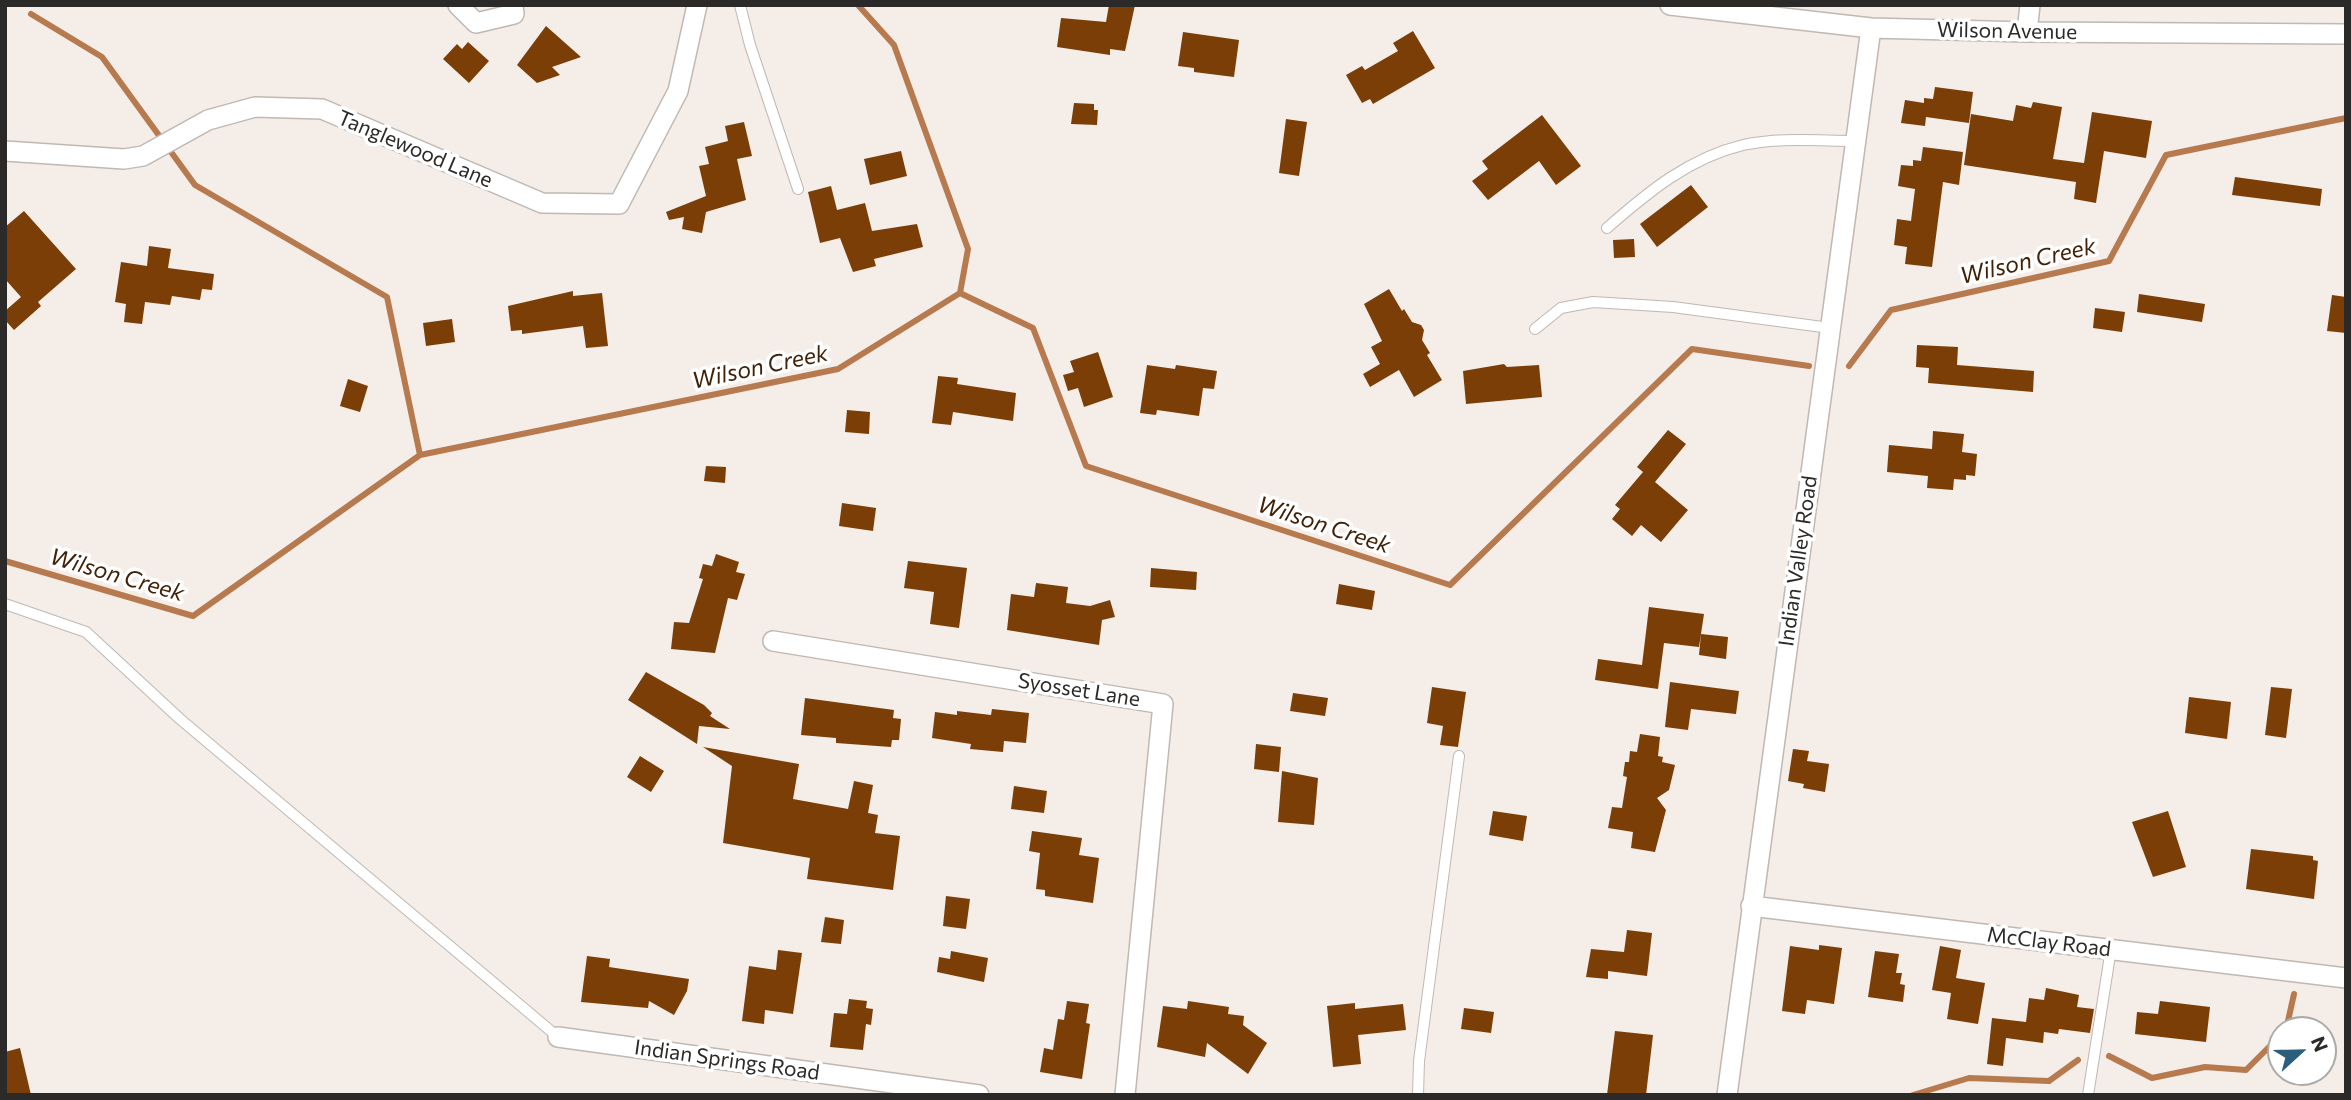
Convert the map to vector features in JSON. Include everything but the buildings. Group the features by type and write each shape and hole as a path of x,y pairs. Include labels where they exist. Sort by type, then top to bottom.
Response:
{"street":[{"path":"458,5 475,23 514,14 513,5"},
{"name":"Tanglewood Lane","path":"5,151 124,159 143,156 194,127 256,107 322,108 542,203 619,204 678,91 697,5"},
{"name":"Wilson Avenue","path":"1670,5 1871,28 2346,34"},
{"path":"2027,32 2030,5"},
{"name":"Indian Valley Road","path":"1727,1095 1871,28"},
{"name":"Syosset Lane","path":"773,641 1163,704 1125,1095"},
{"name":"McClay Road","path":"1751,906 2346,978"},
{"name":"Indian Springs Road","path":"558,1037 979,1095"}],"lane":[{"path":"740,5 750,45 798,189"},
{"path":"1607,228 1674,173 1709,156 1745,144 1855,141"},
{"path":"1535,329 1561,308 1593,302 1673,307 1830,328"},
{"path":"5,604 86,632 180,719 558,1037"},
{"path":"1418,1095 1419,1061 1459,756"},
{"path":"2088,1095 2111,949"}],"waterway":[{"path":"858,5 894,45 968,249 960,293"},
{"path":"31,14 102,57 195,185 387,297 420,455"},
{"name":"Wilson Creek","path":"1849,366 1891,310 2109,261 2166,155 2346,118"},
{"name":"Wilson Creek","path":"5,561 193,616 420,455 838,369 960,293 1033,328 1086,466 1450,585 1692,349 1809,366"},
{"path":"2289,1016 2294,994"},
{"path":"2109,1056 2152,1078 2205,1067 2246,1070 2267,1049"},
{"path":"1913,1095 1969,1078 2049,1081 2078,1060"}]}
